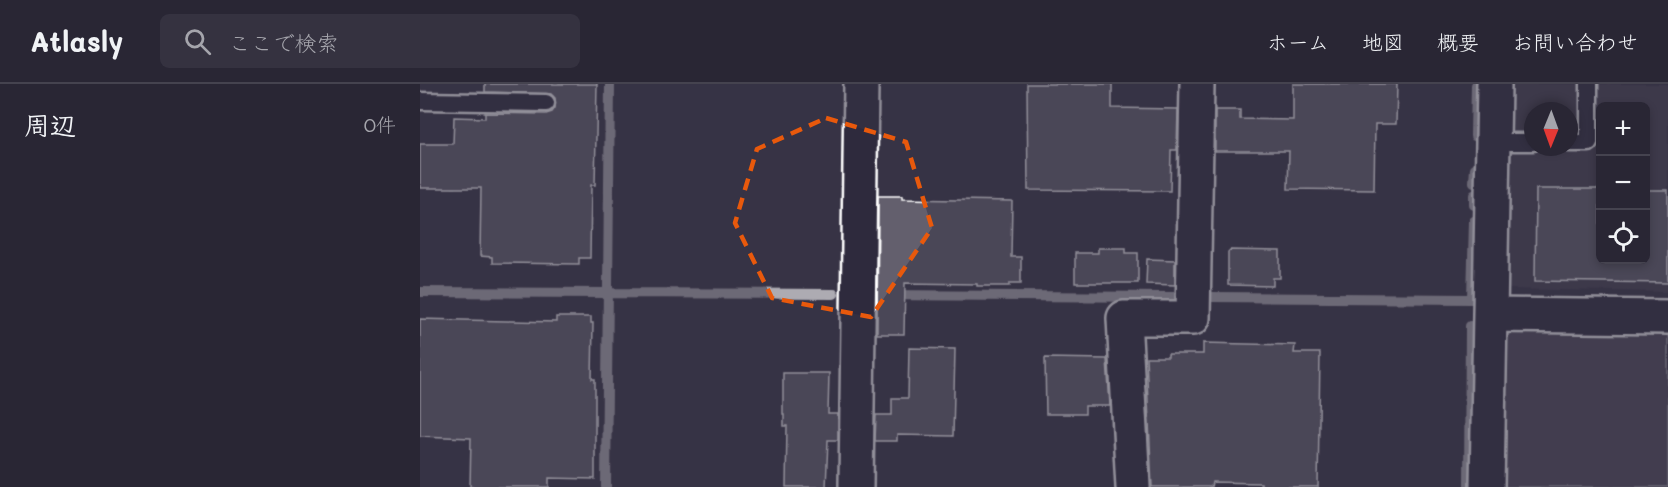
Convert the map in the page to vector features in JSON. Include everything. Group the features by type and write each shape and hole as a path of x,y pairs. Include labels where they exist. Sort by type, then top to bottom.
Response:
{"street":[{"path":"856,487 861,84"},
{"path":"1133,487 1124,318 1193,318 1197,84"},
{"path":"1487,487 1494,84"},
{"path":"1490,315 1668,317"}],"lane":[{"path":"1578,143 1588,143 1589,84"},
{"path":"420,101 546,104"},
{"path":"1493,142 1524,142"}],"highlighted area":[{"path":"826,118 906,142 932,228 871,317 772,298 735,223 757,149"}],"shaded area":[{"path":"1511,84 1668,84 1668,292 1509,289"},
{"path":"1507,325 1668,327 1668,487 1505,487"}],"building":[{"path":"485,84 597,84 595,185 591,185 590,258 579,258 579,264 492,263 492,257 480,256 481,188 420,188 420,144 453,144 454,117 485,118 485,113 546,114 555,108 555,98 551,94 485,92"},
{"path":"1027,84 1112,84 1112,108 1178,109 1177,150 1171,150 1170,191 1028,190"},
{"path":"1293,84 1397,84 1396,124 1375,124 1374,190 1288,189 1289,151 1215,151 1215,110 1240,110 1240,119 1293,120"},
{"path":"1536,189 1596,189 1596,264 1650,264 1650,190 1668,190 1668,283 1535,281"},
{"path":"878,196 902,196 902,199 1012,201 1011,257 1021,257 1021,283 1010,283 1010,286 977,286 977,284 905,283 904,334 877,334"},
{"path":"1098,248 1126,248 1126,253 1138,253 1138,283 1075,283 1075,253 1098,253"},
{"path":"1230,250 1280,251 1280,278 1273,278 1273,286 1228,285 1228,252"},
{"path":"1147,259 1175,260 1175,285 1146,284"},
{"path":"556,317 591,317 591,323 593,323 595,479 549,478 549,487 470,487 471,438 420,436 420,319 556,322"},
{"path":"1203,343 1295,345 1294,353 1320,353 1318,487 1261,487 1261,483 1212,482 1211,487 1152,487 1146,357 1168,357 1168,354 1203,354"},
{"path":"909,348 955,349 953,436 897,435 897,441 875,441 876,415 892,415 892,398 908,398"},
{"path":"1045,358 1107,359 1110,406 1085,406 1085,414 1046,414"},
{"path":"783,373 829,373 828,414 838,414 838,440 828,440 826,487 786,487 787,426 784,426 783,414"}],"waterway":[{"path":"606,487 610,84"},
{"path":"1475,136 1476,85"},
{"path":"1474,182 1475,168"},
{"path":"1474,195 1474,205"},
{"path":"1210,297 1472,299 1474,221"},
{"path":"420,292 834,294"},
{"path":"876,295 1174,297"},
{"path":"1469,487 1470,326"}]}
